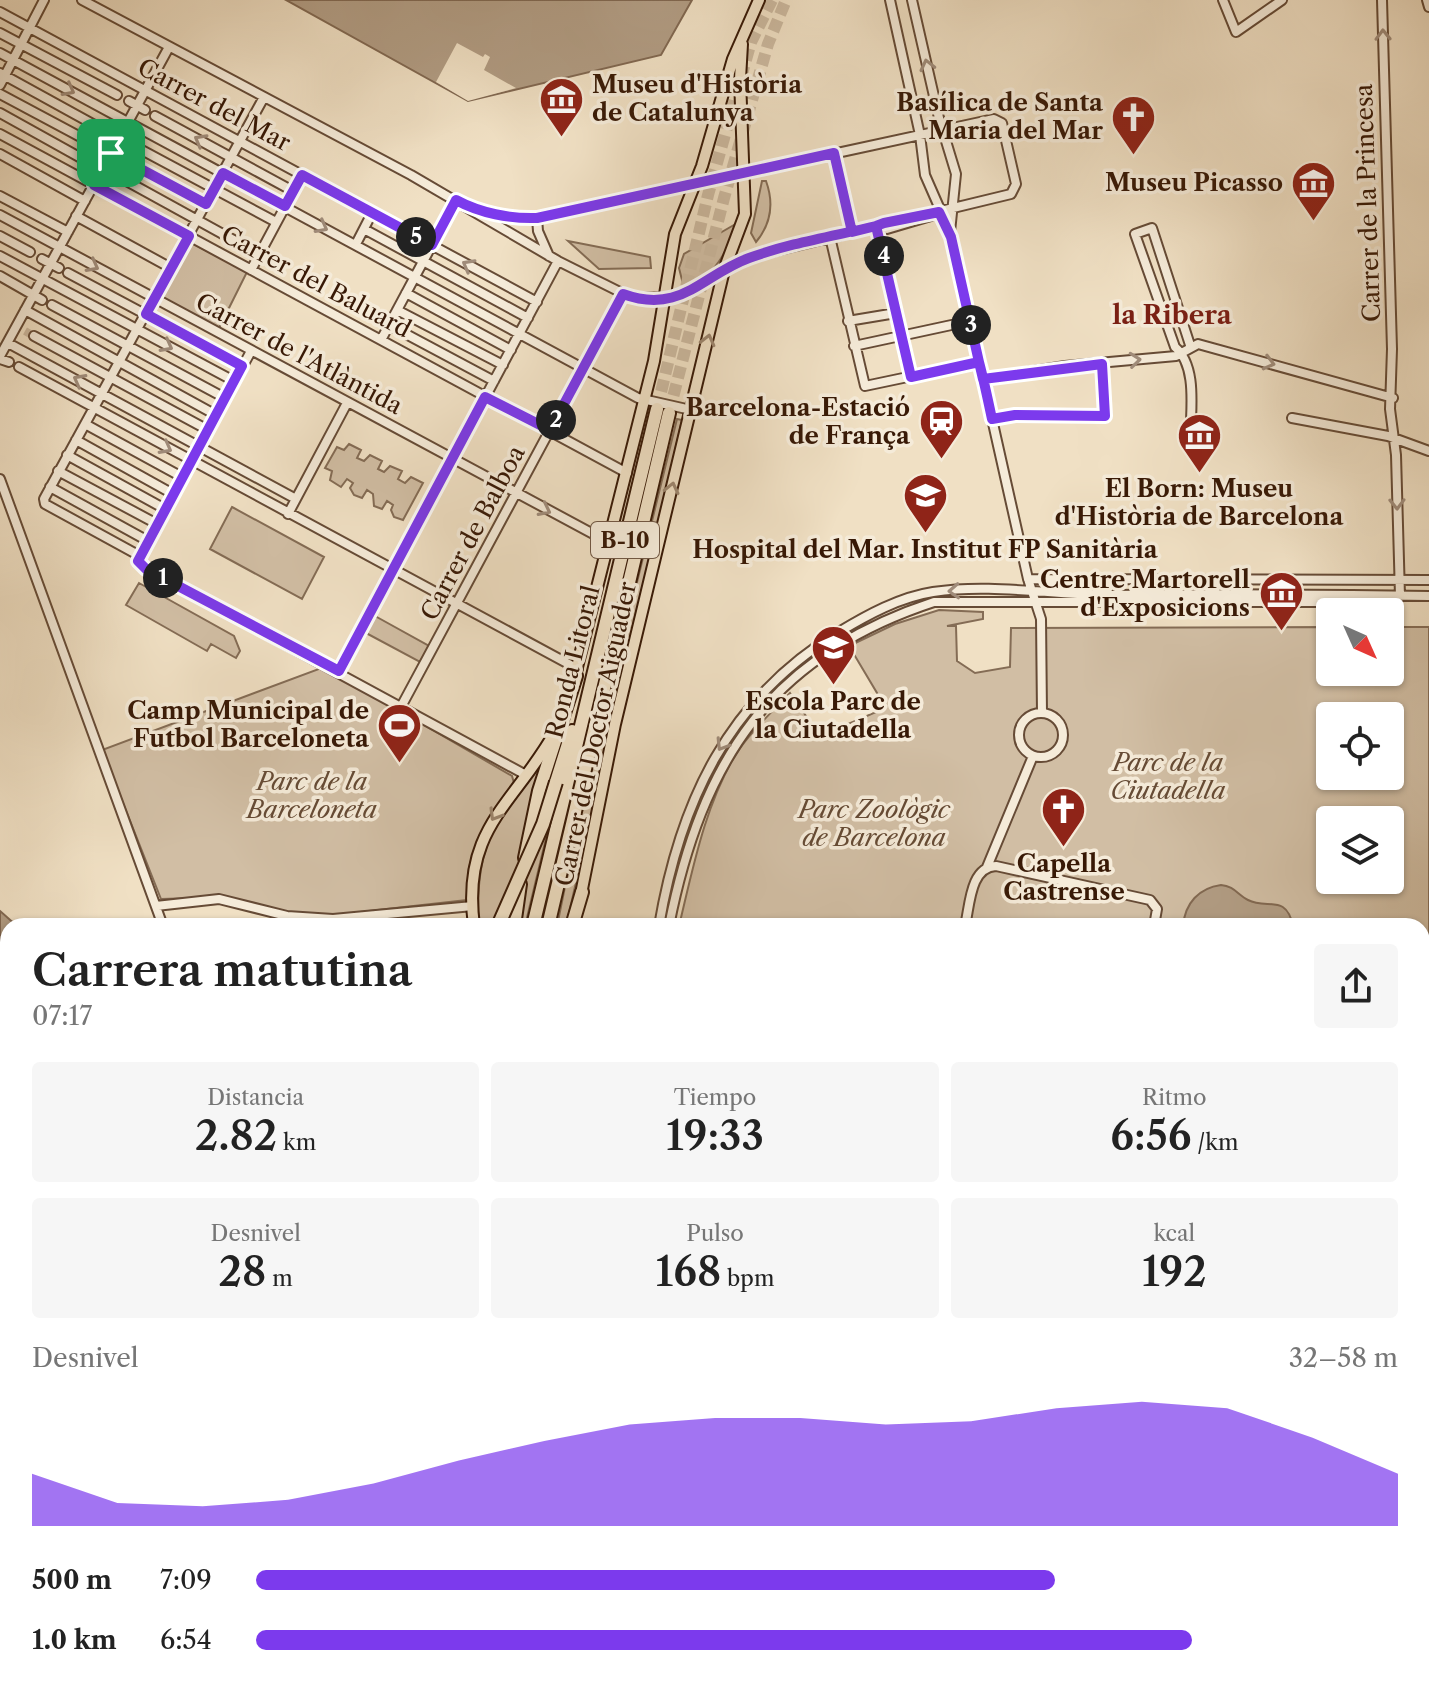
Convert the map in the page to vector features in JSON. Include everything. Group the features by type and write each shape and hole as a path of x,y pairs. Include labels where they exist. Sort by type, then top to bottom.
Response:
{"highway":[{"name":"Ronda Litoral","path":"535,918 594,671 663,411 552,918"},
{"path":"502,918 543,824 594,671"},
{"path":"515,918 534,813 577,672"},
{"path":"575,918 582,892"}],"main road":[{"name":"Carrer del Doctor Aiguader","path":"474,918 474,876 489,824 557,727 577,672 645,400 671,246 695,184 725,83 759,0"},
{"name":"Carrer del Doctor Aiguader","path":"582,892 615,724 724,270 745,214 746,173 740,79 742,42"}],"street":[{"path":"44,0 2,78 122,140"},
{"path":"82,0 456,200 481,218 623,294 663,300 696,291 724,270 759,255 1011,194 1016,184 999,119 542,217 509,217 472,209"},
{"path":"890,0 920,135 925,175 950,232 1028,579 1041,619 1042,713"},
{"path":"912,0 942,130 956,174 950,232"},
{"path":"1223,0 1236,32 1282,0"},
{"name":"Carrer de la Princesa","path":"1382,0 1392,423 1400,596"},
{"path":"1427,0 1429,7"},
{"name":"Carrer del Mar","path":"0,12 537,302"},
{"path":"0,33 117,95"},
{"path":"3,359 8,343 21,329 25,310 102,168 122,140 128,122 169,47"},
{"path":"0,53 584,369 645,400 691,410"},
{"path":"0,94 206,204"},
{"path":"264,97 43,502 139,559 171,583 402,705 526,775"},
{"path":"0,113 81,158"},
{"path":"155,116 293,191"},
{"name":"Carrer del Baluard","path":"0,134 627,473"},
{"path":"138,148 276,222"},
{"path":"834,153 852,232"},
{"path":"0,154 85,201"},
{"path":"251,270 302,175"},
{"path":"121,178 259,254"},
{"path":"0,196 68,232"},
{"path":"381,340 456,200"},
{"path":"356,244 372,213"},
{"name":"Carrer de l'Atlàntida","path":"0,215 610,543"},
{"path":"76,216 171,268"},
{"path":"542,217 538,231 549,256"},
{"path":"876,226 911,377"},
{"path":"1190,345 1152,228 1135,234 1189,377 1191,420"},
{"path":"364,229 528,318"},
{"path":"0,236 30,252"},
{"path":"830,237 865,386 979,362"},
{"path":"0,256 234,381"},
{"path":"339,671 558,261"},
{"path":"68,273 242,366"},
{"path":"0,276 42,300"},
{"path":"406,293 511,350"},
{"name":"Carrer de Balboa","path":"402,705 623,294"},
{"path":"52,305 225,398"},
{"path":"25,310 216,415"},
{"path":"397,310 503,365"},
{"path":"848,321 896,313"},
{"path":"854,346 970,321"},
{"path":"389,325 494,381"},
{"path":"34,336 208,430"},
{"path":"8,343 296,499"},
{"path":"983,379 1102,364 1179,351 1198,344 1392,402"},
{"path":"139,559 251,351"},
{"path":"992,419 1015,415 1105,416 1102,364"},
{"path":"19,367 458,604 577,672"},
{"path":"288,514 347,403"},
{"path":"1292,418 1395,438 1429,451"},
{"path":"85,424 182,477"},
{"path":"76,440 173,494"},
{"path":"67,455 165,509"},
{"path":"58,471 157,524"},
{"path":"0,479 160,918"},
{"path":"50,487 148,541"},
{"path":"1028,579 1429,580"},
{"path":"1293,580 1293,594"},
{"path":"661,918 676,851 702,781 743,713 780,675 828,639 902,601 949,590 1033,596 1388,602 1400,596"},
{"path":"671,918 685,855 716,774 757,715 791,679 854,634 894,615 934,602 1052,594 1429,596"},
{"path":"1042,713 1059,723 1061,743 1053,753 1033,756 1022,747 1019,734 1029,717 1042,713"},
{"path":"967,918 977,877 987,867 1033,756"},
{"path":"987,867 996,866 1150,900 1157,909 1155,918"},
{"path":"156,906 219,899 287,916 318,918"},
{"path":"344,918 473,906"},
{"path":"1344,1686 1381,1686"}],"green space":[{"path":"762,181 766,181 768,189 770,213 756,242 751,233"},
{"path":"739,222 725,252 712,270 695,284 684,288 679,268 684,254"},
{"path":"568,241 650,257 651,268 599,269"},
{"path":"190,242 247,272 218,330 160,298"},
{"path":"677,419 682,420 568,918 559,918 578,823"},
{"path":"349,444 361,450 357,458 364,461 370,455 382,461 378,469 384,472 390,466 402,471 398,479 405,483 411,477 423,483 403,520 394,517 391,510 393,505 387,501 382,509 374,506 373,494 367,490 362,498 354,495 350,488 353,483 347,479 341,487 330,480 332,471 325,468 337,447 344,450"},
{"path":"232,507 324,557 302,599 210,549"},
{"path":"139,583 234,636 240,651 236,658 211,644 207,651 126,605"},
{"name":"Parc de la Ciutadella","path":"939,610 983,612 983,619 947,626 956,626 957,661 975,673 1010,667 1011,628 1316,627 1316,686 1404,686 1404,627 1429,627 1429,918 681,918 716,794 736,754 762,722 790,693 820,736 881,710 877,693 849,646 895,624"},
{"path":"375,616 429,646 420,662 366,633"},
{"name":"Parc de la Barceloneta","path":"324,667 512,776 514,783 476,844 469,868 467,900 333,915 287,912 228,897 161,899 102,750"},
{"path":"546,756 518,868 496,918 479,918 480,873 485,852 492,833 514,797"},
{"path":"553,809 527,918 519,918 526,874"}],"shaded area":[{"path":"286,0 692,0 661,55 468,101"},
{"path":"1213,887 1229,887 1255,903 1281,906 1291,918 1184,918 1194,898"}],"pier":[{"path":"457,43 483,57 485,54 490,57 484,70 516,88 468,101 436,82"}],"tunnel":[{"path":"657,409 708,195 751,42 772,0"},
{"path":"669,413 724,198 768,44 786,0"},
{"path":"25,331 34,336"}],"place":[{"name":"Museu d'Història de Catalunya","path":"561,138"},
{"name":"Basílica de Santa Maria del Mar","path":"1134,156"},
{"name":"Museu Picasso","path":"1314,222"},
{"name":"Barcelona-Estació de França","path":"941,461"},
{"name":"El Born: Museu d'Història de Barcelona","path":"1199,474"},
{"name":"Hospital del Mar. Institut FP Sanitària","path":"925,535"},
{"name":"Centre Martorell d'Exposicions","path":"1281,633"},
{"name":"Escola Parc de la Ciutadella","path":"833,687"},
{"name":"Camp Municipal de Futbol Barceloneta","path":"400,764"},
{"name":"Capella Castrense","path":"1064,849"}],"district":[{"name":"la Ribera","path":"1172,315"}],"route":[{"path":"111,153 94,185 189,236 146,314 242,366 138,561 146,569 339,671 485,397 550,430 623,294 632,298 663,300 679,297 696,291 724,270 748,258 838,235 852,232 876,226 884,223 939,212 950,232 983,379 1065,366 1102,364 1105,416 1015,415 992,419 979,362 911,377 876,226 852,232 834,153 537,218 509,217 472,209 456,200 432,245 302,175 285,206 223,173 206,204 111,153"}],"park label":[{"name":"Parc Zoològic de Barcelona","path":"874,824"}]}
